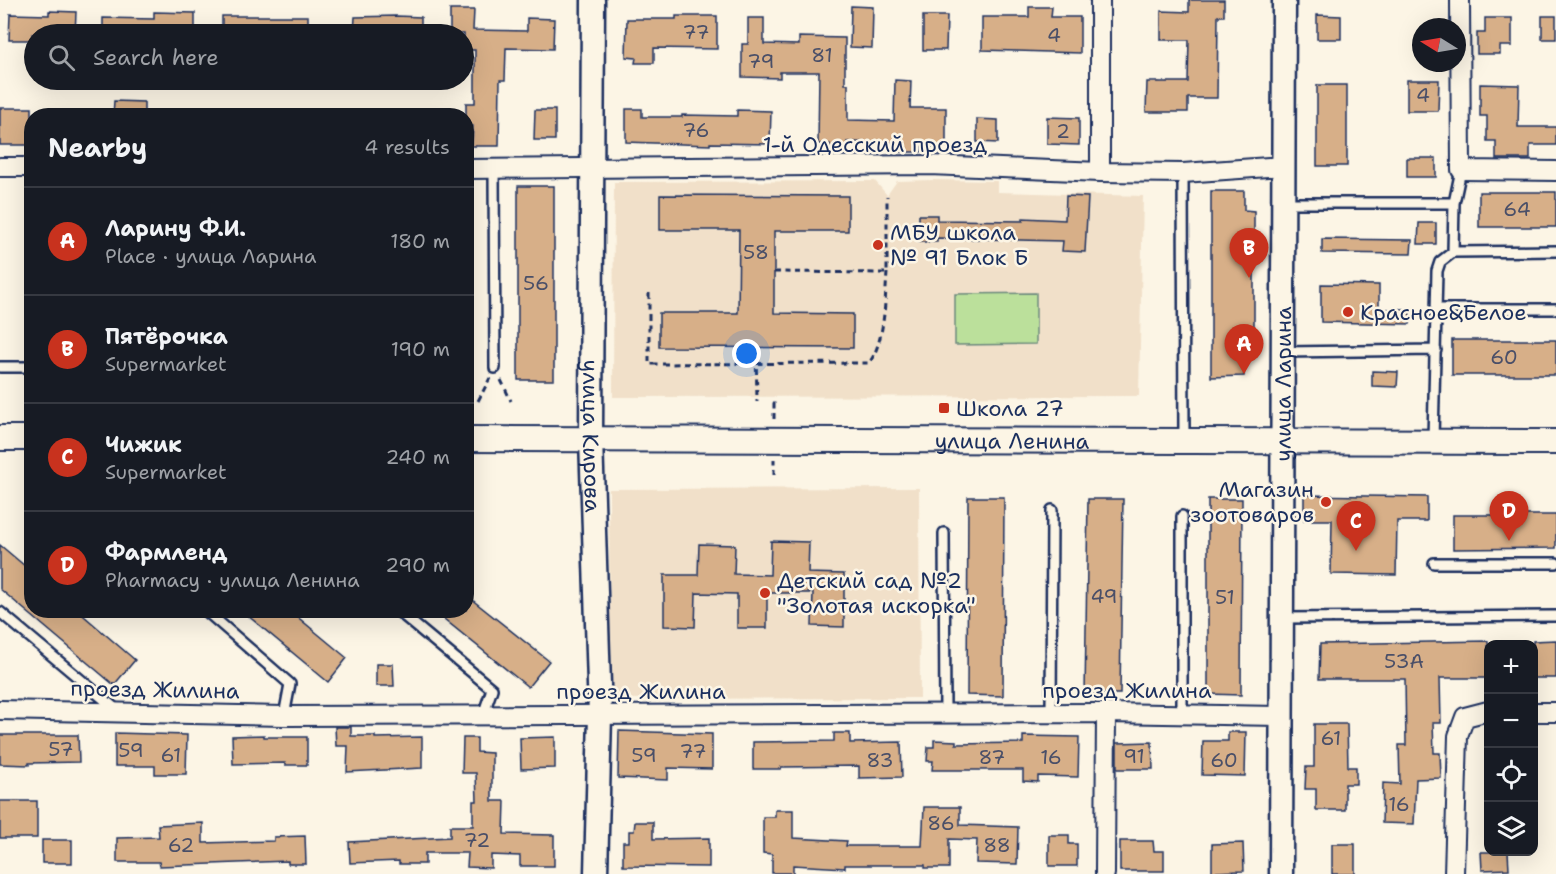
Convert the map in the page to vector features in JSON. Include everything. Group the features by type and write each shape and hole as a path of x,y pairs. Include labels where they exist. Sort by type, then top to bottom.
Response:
{"main road":[{"path":"0,438 24,438"},
{"name":"улица Ленина","path":"474,439 1556,442"}],"street":[{"name":"улица Кирова","path":"593,0 591,439 600,715 596,874"},
{"path":"1100,0 1100,172"},
{"name":"улица Ларина","path":"1281,874 1284,0"},
{"path":"1460,0 1461,170 1556,171"},
{"name":"1-й Одесский проезд","path":"474,169 930,165 1183,173 1284,166"},
{"path":"0,167 24,167"},
{"name":"проезд Жилина","path":"0,710 284,716 1106,714 1281,716"},
{"path":"1454,874 1458,736 1465,717 1484,712"},
{"path":"1538,712 1556,712"},
{"path":"1105,874 1106,714"}],"lane":[{"path":"494,169 495,368"},
{"path":"1453,252 1454,203 1461,170"},
{"path":"1183,173 1184,440"},
{"path":"1284,203 1454,203"},
{"path":"1433,442 1437,271 1440,262 1453,252 1556,251"},
{"path":"1437,309 1556,309"},
{"path":"1283,352 1436,350"},
{"path":"0,367 24,367"},
{"path":"1051,714 1052,510"},
{"path":"1182,516 1182,715"},
{"path":"944,533 945,714"},
{"path":"1434,563 1556,563"},
{"path":"0,612 120,713"},
{"path":"1282,618 1556,616"},
{"path":"214,618 290,684 284,716"},
{"path":"407,618 492,689 483,716"}],"path":[{"path":"649,293 650,364 869,363 875,355 882,326 887,273 887,196"},
{"path":"774,272 887,273"},
{"path":"756,347 757,402"},
{"path":"478,401 495,368"},
{"path":"495,368 511,401"},
{"path":"774,402 774,421"},
{"path":"774,456 774,476"}],"shaded area":[{"name":"МБУ школа № 91 Блок Б","path":"875,181 887,195 897,181 997,181 997,192 1143,196 1139,396 613,397 614,182"},
{"name":"Детский сад №2 \"Золотая искорка\"","path":"919,488 920,698 610,699 609,489"}],"green space":[{"path":"1036,293 1036,344 955,345 955,294"}],"building":[{"path":"1189,0 1224,0 1224,16 1218,16 1217,98 1188,98 1188,112 1146,112 1147,82 1188,82 1189,40 1161,40 1161,11 1189,12"},
{"path":"851,6 873,7 872,48 850,47"},
{"path":"1029,7 1052,7 1051,17 1080,17 1080,53 982,50 982,17 1029,17"},
{"path":"450,10 474,10 473,24 450,24"},
{"path":"49,11 76,12 75,24 24,24 24,40 9,40 10,14 49,15"},
{"path":"154,12 195,13 195,24 103,24 103,18 154,19"},
{"path":"1317,15 1341,16 1341,39 1317,39"},
{"path":"222,16 308,16 308,24 222,24"},
{"path":"676,16 717,16 717,49 654,48 654,63 635,63 636,58 626,57 627,19 676,19"},
{"path":"923,16 947,16 946,50 923,50"},
{"path":"1542,16 1556,16 1556,39 1542,39"},
{"path":"355,17 421,17 421,24 355,24"},
{"path":"527,18 554,19 553,49 506,48 505,80 500,80 499,146 474,146 474,108 466,108 466,103 475,103 474,30 527,31"},
{"path":"748,18 764,18 764,44 799,45 799,37 845,38 848,120 894,121 895,80 911,81 910,108 946,108 946,147 921,147 921,152 894,152 894,143 847,142 847,153 830,152 830,144 818,144 819,72 780,72 780,78 742,77 742,44 748,44"},
{"path":"1485,18 1512,18 1512,46 1500,46 1500,54 1477,54 1477,33 1485,33"},
{"path":"1407,80 1439,80 1438,111 1407,111"},
{"path":"1480,84 1519,85 1518,127 1556,127 1556,145 1530,145 1530,159 1496,159 1496,141 1487,141 1487,116 1480,116"},
{"path":"1317,85 1347,85 1347,166 1317,166"},
{"path":"114,101 144,102 144,108 114,108"},
{"path":"0,108 24,108 24,145 0,145"},
{"path":"626,109 642,109 642,117 737,116 737,110 771,111 770,144 710,143 710,145 626,142"},
{"path":"535,110 555,110 555,140 534,140"},
{"path":"1047,117 1079,118 1079,145 1047,144"},
{"path":"977,119 998,120 998,143 977,142"},
{"path":"1407,158 1436,158 1436,177 1407,177"},
{"path":"518,186 554,186 554,380 518,380"},
{"path":"1211,191 1244,191 1244,210 1254,211 1254,353 1244,353 1244,376 1211,377"},
{"path":"1479,192 1556,192 1556,227 1479,227"},
{"path":"660,195 848,196 848,231 774,231 774,313 853,314 853,348 659,347 659,313 738,313 739,230 660,230"},
{"path":"1066,196 1088,197 1085,252 1062,251 1063,241 937,238 937,242 919,242 919,215 937,215 937,220 1023,221 1023,218 1065,220"},
{"path":"1419,223 1436,223 1436,244 1418,244"},
{"path":"1322,239 1412,240 1411,254 1322,253"},
{"path":"1321,284 1379,285 1379,309 1410,309 1410,324 1321,322"},
{"path":"1452,340 1556,340 1556,375 1452,375"},
{"path":"1372,371 1398,372 1397,387 1372,386"},
{"path":"1304,495 1427,497 1427,521 1397,521 1396,575 1331,574 1332,520 1304,520"},
{"path":"968,497 1004,497 1003,696 967,695"},
{"path":"1088,499 1123,499 1120,694 1085,694"},
{"path":"1208,499 1242,499 1241,695 1208,694"},
{"path":"1453,515 1556,515 1556,548 1453,549"},
{"path":"771,541 809,542 808,573 844,574 844,627 812,626 813,593 767,593 767,628 737,628 737,594 696,593 695,627 664,626 664,575 698,575 699,544 735,545 734,574 770,575"},
{"path":"0,545 24,565 24,609 0,589"},
{"path":"474,601 549,661 528,687 443,618 474,618"},
{"path":"34,618 86,618 135,660 114,685"},
{"path":"251,618 299,618 347,658 328,682"},
{"path":"1556,640 1556,678 1538,678 1538,641"},
{"path":"1484,641 1484,678 1440,678 1441,723 1433,723 1434,753 1440,753 1441,778 1416,779 1414,824 1382,823 1383,783 1400,784 1399,745 1406,745 1405,679 1319,679 1320,644"},
{"path":"376,664 393,664 394,686 376,686"},
{"path":"1314,724 1347,724 1348,767 1356,767 1356,784 1345,784 1345,810 1316,810 1316,789 1305,789 1306,767 1314,767"},
{"path":"335,727 351,727 351,736 422,737 422,768 347,772 348,746 336,746"},
{"path":"619,731 712,734 712,769 668,768 668,780 618,778"},
{"path":"1228,732 1246,732 1245,776 1202,775 1203,741 1228,741"},
{"path":"115,733 187,735 186,774 155,774 155,766 115,766"},
{"path":"834,733 850,733 850,743 901,742 902,777 859,778 859,766 753,769 753,742 834,741"},
{"path":"0,735 78,735 79,762 0,764"},
{"path":"264,735 264,737 307,737 307,765 233,764 232,736"},
{"path":"1023,736 1079,737 1078,777 1038,776 1038,782 1023,781 1023,770 932,770 933,761 927,761 928,747 934,747 934,740 956,741 956,744 1023,743"},
{"path":"555,737 555,768 521,769 520,738"},
{"path":"463,738 477,738 477,752 492,753 492,801 505,801 504,834 554,835 554,866 520,866 520,856 491,855 491,868 467,867 468,853 425,853 425,864 399,864 399,861 350,863 349,842 450,837 450,826 473,826 473,801 477,801 476,773 462,773"},
{"path":"1152,742 1153,769 1117,769 1117,743"},
{"path":"0,801 37,801 37,838 0,838"},
{"path":"924,807 960,807 960,825 1018,827 1017,864 976,863 977,840 949,839 949,868 925,868 925,865 845,865 845,868 793,865 793,873 772,873 772,854 763,853 763,817 775,817 775,810 793,810 793,838 847,841 846,846 922,846"},
{"path":"635,822 653,822 653,839 709,838 709,867 623,866 623,842 629,842 629,831 634,831"},
{"path":"203,823 203,843 274,841 274,837 305,836 306,864 288,864 288,861 160,866 159,862 117,862 117,838 159,837 158,825"},
{"path":"1049,835 1069,835 1069,844 1077,844 1077,866 1049,866"},
{"path":"42,840 72,840 72,863 42,863"},
{"path":"1120,841 1153,841 1154,851 1164,851 1164,871 1120,871"},
{"path":"1243,843 1244,871 1212,872 1212,844"},
{"path":"1332,844 1355,844 1355,874 1332,874"},
{"path":"1481,852 1484,852 1484,856 1508,856 1509,869 1482,870"}],"place":[{"name":"МБУ школа № 91 Блок Б","path":"878,245"},
{"name":"Пятёрочка","path":"1249,278"},
{"name":"Красное&Белое","path":"1348,312"},
{"name":"Ларину Ф.И.","path":"1244,374"},
{"name":"Школа 27","path":"944,408"},
{"name":"Магазин зоотоваров","path":"1326,502"},
{"name":"Фармленд","path":"1509,541"},
{"name":"Чижик","path":"1356,551"},
{"name":"Детский сад №2 \"Золотая искорка\"","path":"765,593"}]}
